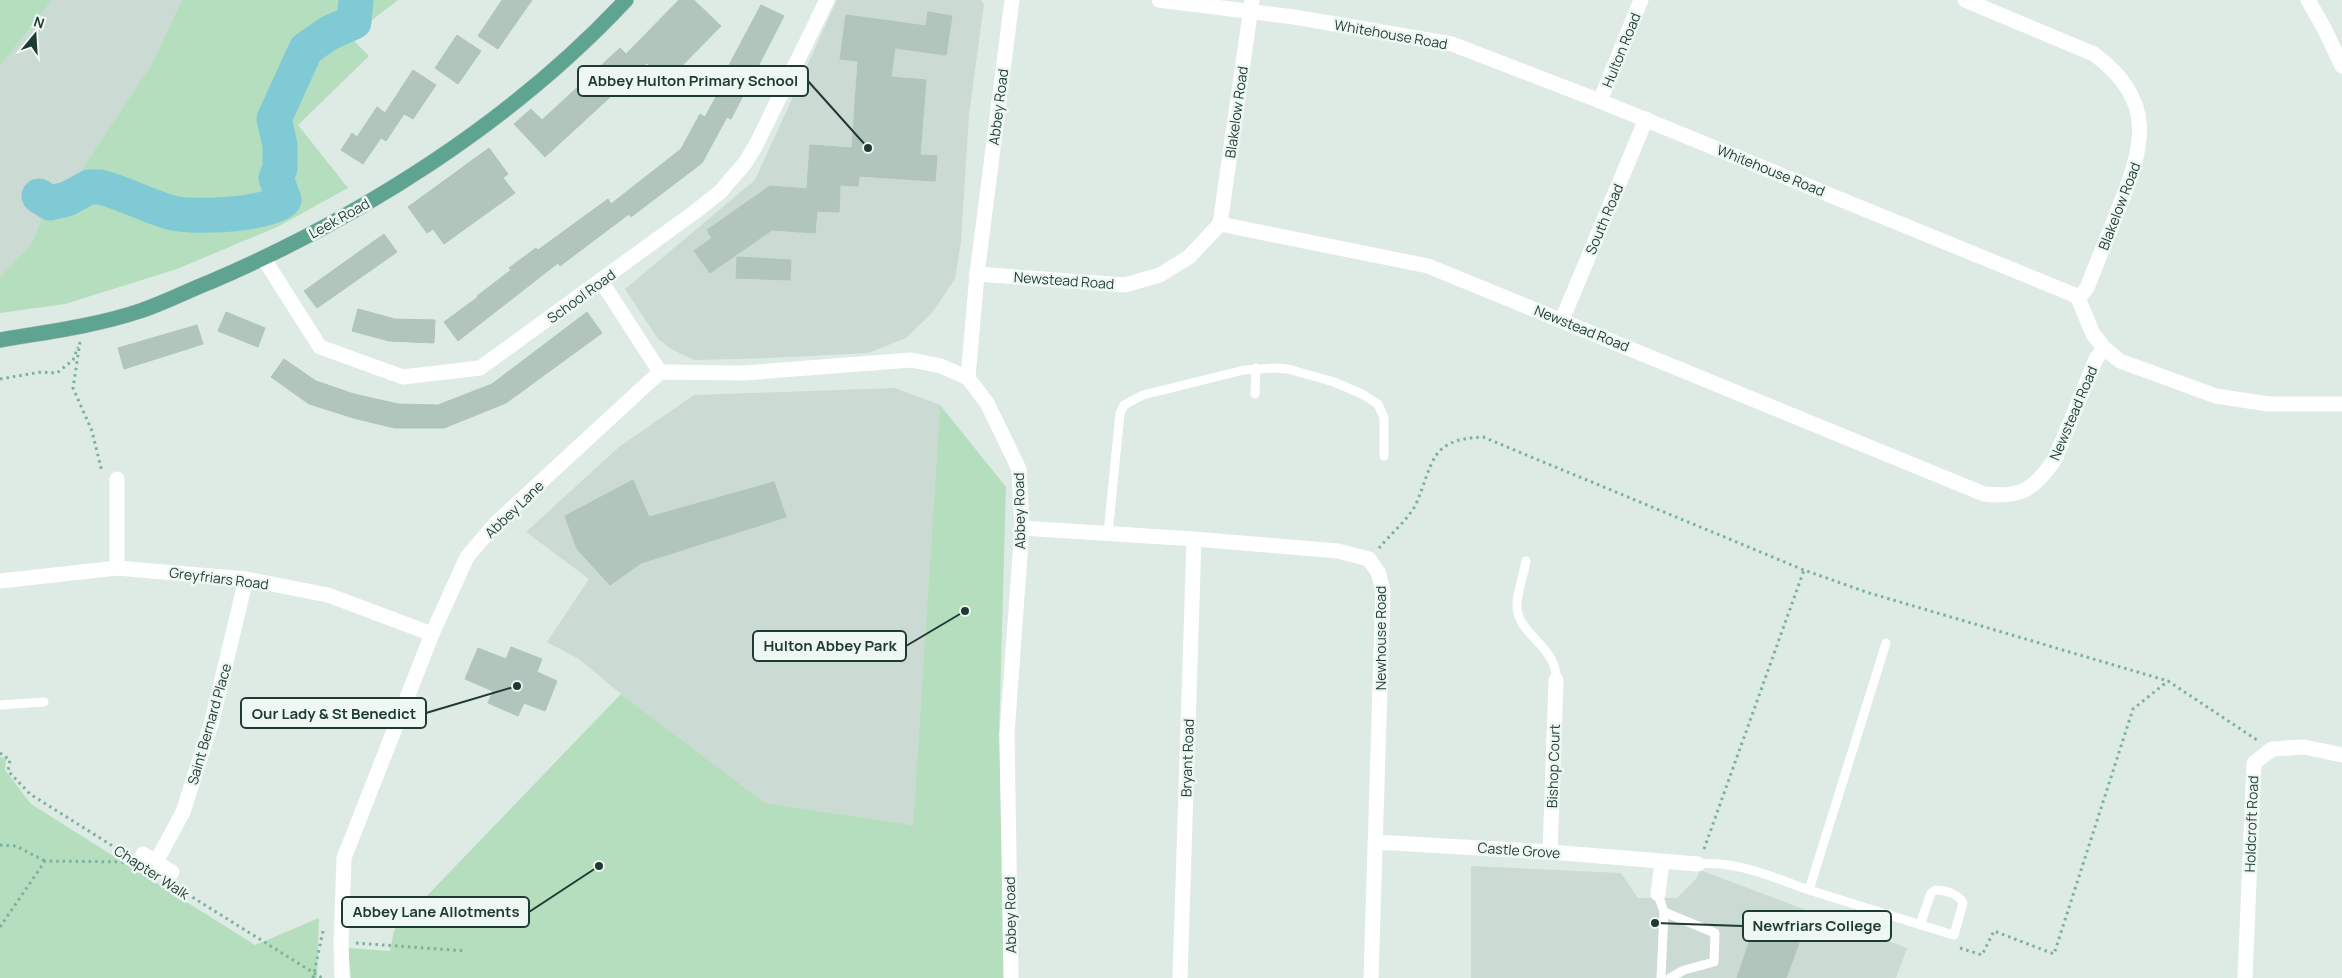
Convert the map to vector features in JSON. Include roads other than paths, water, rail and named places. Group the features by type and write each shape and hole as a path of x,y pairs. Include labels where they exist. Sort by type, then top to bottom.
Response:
{"main road":[{"name":"Leek Road","path":"0,340 79,334 141,311 264,259 400,184 468,137 589,40 626,0"}],"street":[{"name":"School Road","path":"264,259 320,347 403,377 480,368 720,192 734,178 756,145 827,0"},
{"name":"Abbey Road","path":"1011,978 1007,734 1022,528 1019,469 987,403 968,378 977,274 1012,0"},
{"name":"Whitehouse Road","path":"1159,0 1251,7 1294,18 1452,44 1600,100 2022,272 2078,298"},
{"name":"Hulton Road","path":"1600,100 1640,0"},
{"name":"Blakelow Road","path":"1965,0 2094,54 2111,66 2124,81 2134,103 2140,142 2136,166 2087,288 2078,298"},
{"path":"2308,0 2342,66"},
{"name":"Blakelow Road","path":"1220,224 1251,7"},
{"name":"South Road","path":"1562,320 1646,119"},
{"name":"Newstead Road","path":"977,274 1125,285 1160,275 1189,257 1220,224 1428,266 1984,494 2004,496 2023,492 2048,469 2055,459 2096,359 2104,348"},
{"path":"601,281 660,372 744,373 911,360 941,366 968,378"},
{"path":"2078,298 2093,334 2104,348 2120,360 2216,396 2268,404 2342,404"},
{"name":"Abbey Lane","path":"342,978 341,942 344,858 432,634 468,557 495,524 660,372"},
{"path":"116,479 117,568"},
{"path":"1022,528 1194,538"},
{"name":"Newhouse Road","path":"1194,538 1338,551 1369,559 1378,572 1383,590 1371,978"},
{"name":"Bryant Road","path":"1180,978 1194,538"},
{"name":"Greyfriars Road","path":"0,582 117,568 246,579 328,595 432,634"},
{"name":"Saint Bernard Place","path":"156,862 183,812 209,730 246,579"},
{"name":"Bishop Court","path":"1550,852 1556,680"},
{"name":"Holdcroft Road","path":"2245,978 2254,763 2272,749 2304,747 2342,755"},
{"name":"Castle Grove","path":"1376,842 1550,852 1698,864"},
{"path":"140,858 156,862 174,880"},
{"path":"1658,894 1662,862"}],"lane":[{"path":"1254,394 1256,368"},
{"path":"1108,533 1118,423 1124,405 1143,395 1256,368 1275,368 1306,373 1334,382 1371,399 1382,410 1384,418 1384,456"},
{"path":"1526,561 1516,607 1527,629 1547,651 1556,669 1556,680"},
{"path":"1808,890 1886,643"},
{"path":"0,705 44,702"},
{"path":"1698,864 1708,863 1750,869 1808,890 1920,925 1954,935 1963,903 1961,899 1941,890 1935,890 1931,893 1920,925"},
{"path":"1658,894 1664,912 1661,978"},
{"path":"1664,912 1715,933 1714,962 1684,970 1670,978"}],"waterway":[{"path":"39,196 50,203 67,199 89,187 100,187 169,212 194,215 246,212 275,205 284,200 276,178 280,168 280,145 274,119 306,49 329,33 354,22 356,0"}],"place":[{"name":"Abbey Hulton Primary School","path":"868,148"},
{"name":"Hulton Abbey Park","path":"965,611"},
{"name":"Our Lady & St Benedict","path":"517,686"},
{"name":"Abbey Lane Allotments","path":"599,866"},
{"name":"Newfriars College","path":"1655,923"}]}
